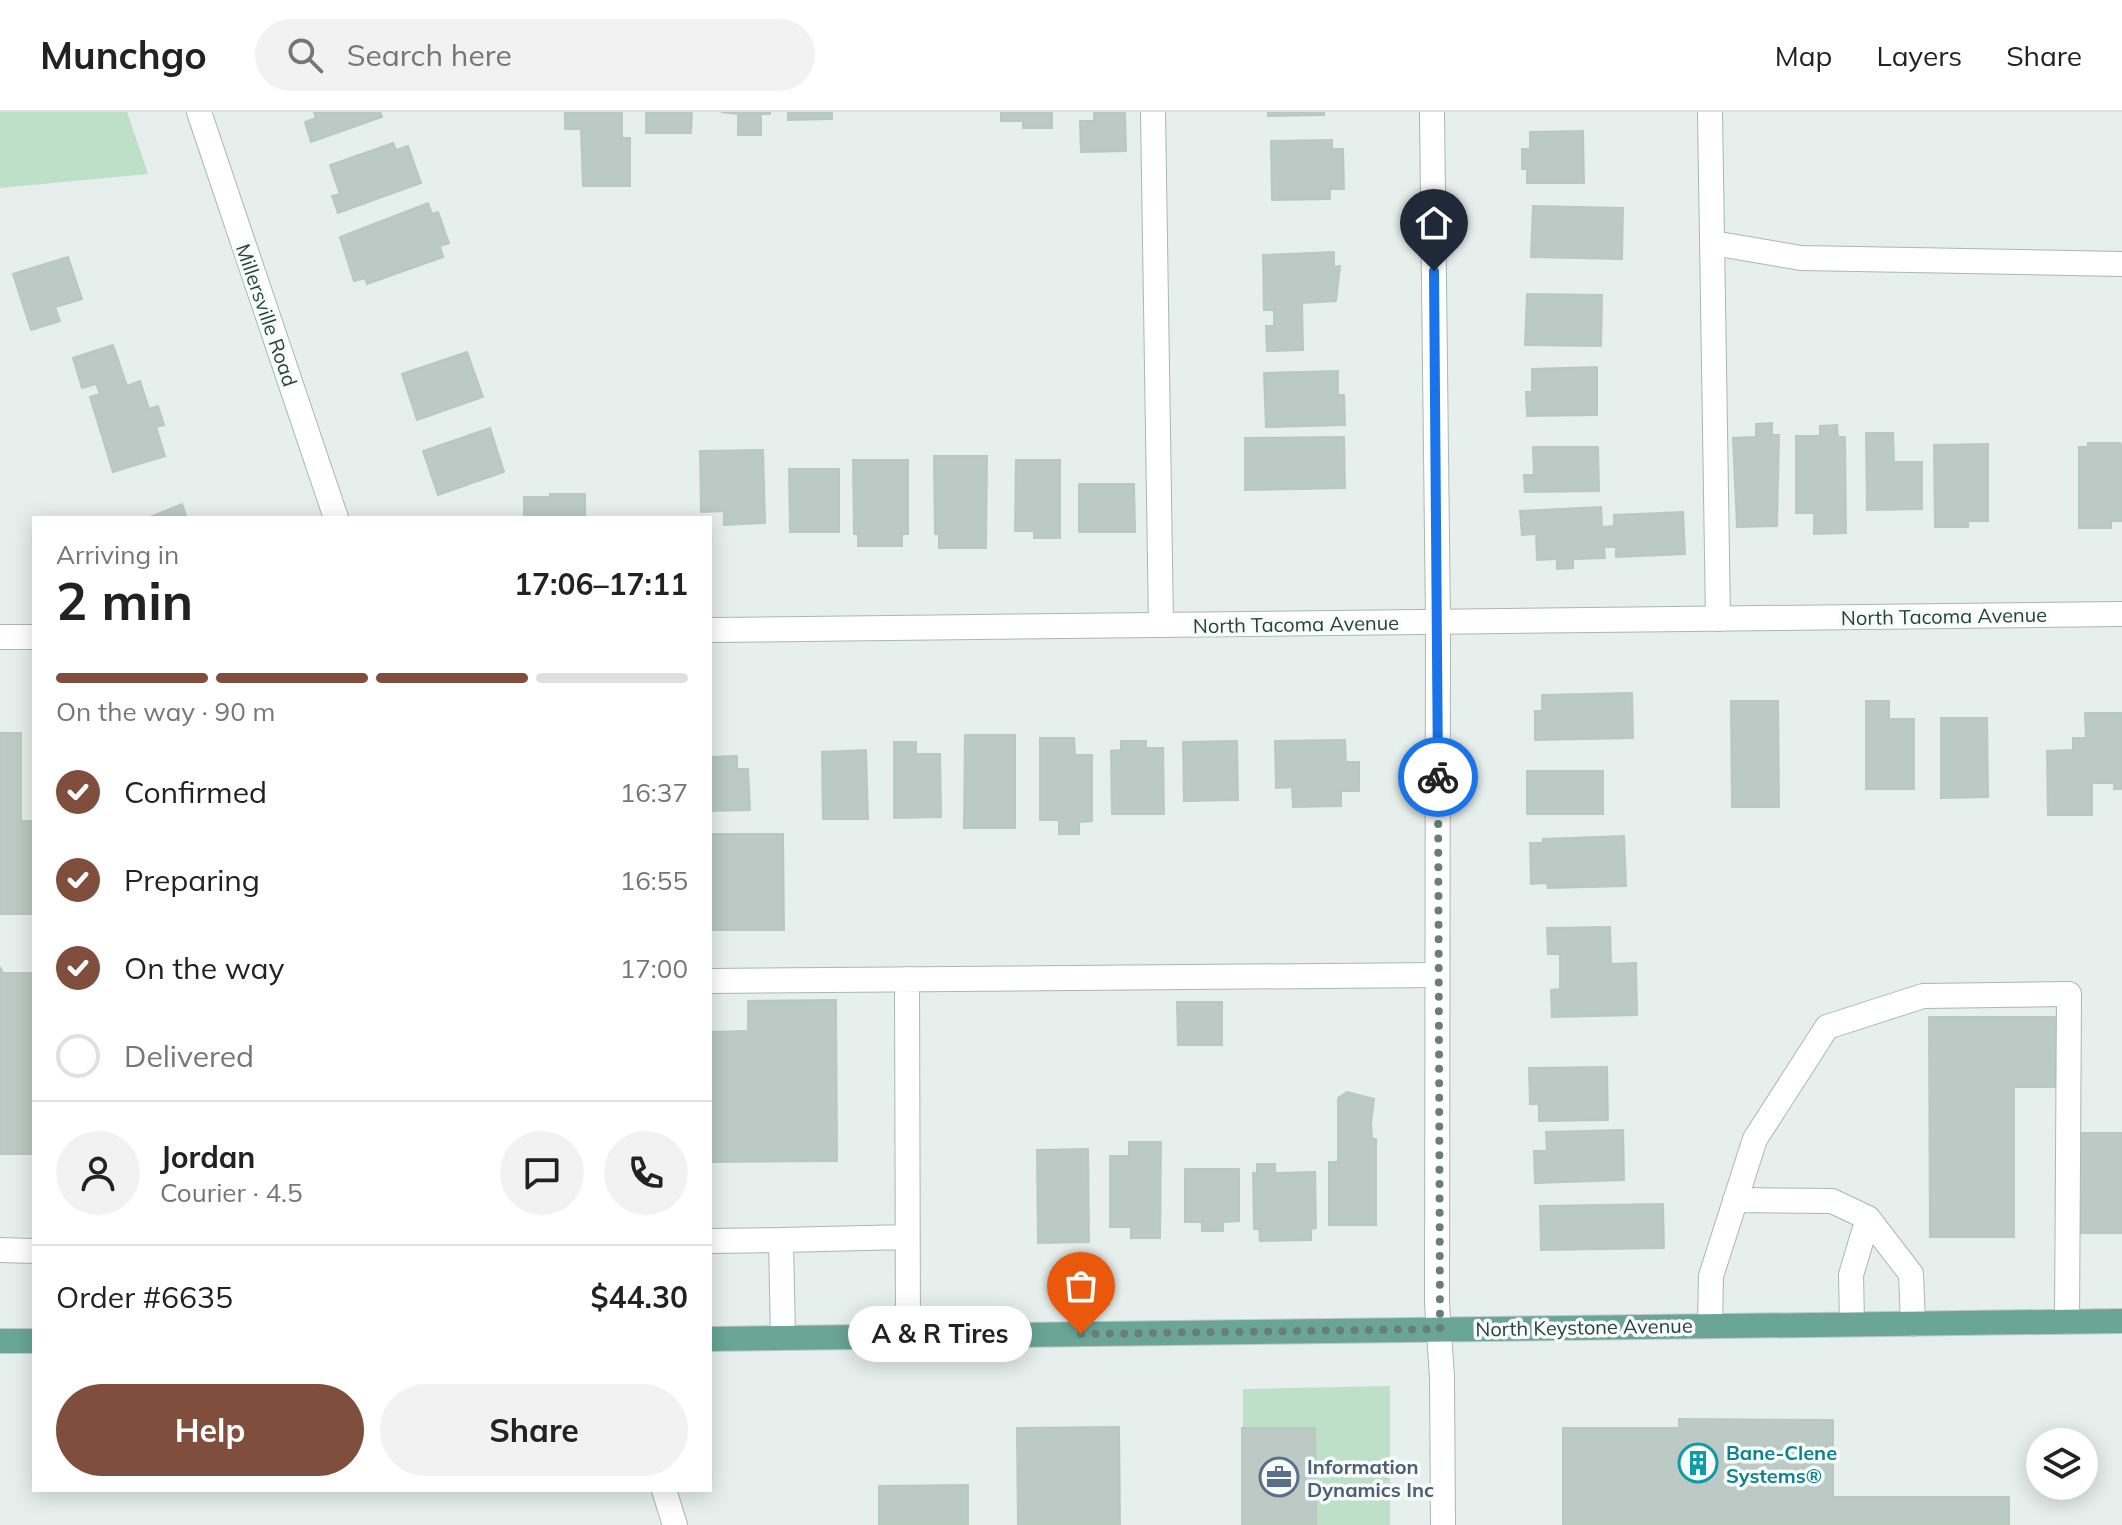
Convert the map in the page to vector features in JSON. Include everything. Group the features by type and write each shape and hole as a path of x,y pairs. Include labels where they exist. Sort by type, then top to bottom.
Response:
{"main road":[{"name":"North Keystone Avenue","path":"712,1339 2122,1321"},
{"path":"0,1341 32,1341"}],"street":[{"name":"Millersville Road","path":"199,112 335,516"},
{"path":"1153,112 1161,625"},
{"path":"1432,112 1443,1525"},
{"path":"1710,112 1718,619"},
{"path":"1713,243 1801,258 2122,264"},
{"name":"North Tacoma Avenue","path":"712,630 2122,614"},
{"path":"0,637 32,637"},
{"path":"712,981 1437,975"},
{"path":"907,979 908,1336"},
{"path":"1710,1326 1711,1276 1755,1139 1827,1027 1923,996 2069,994 2067,1322"},
{"path":"1735,1200 1832,1201 1868,1218 1911,1274 1913,1324"},
{"path":"1852,1324 1851,1275 1868,1218"},
{"path":"712,1241 907,1237"},
{"path":"781,1240 783,1338"},
{"path":"0,1250 32,1251"},
{"path":"665,1492 675,1525"}],"green space":[{"path":"0,112 127,112 148,174 0,188"},
{"path":"1390,1386 1390,1525 1316,1525 1315,1428 1243,1427 1243,1389"}],"building":[{"path":"314,112 380,112 382,117 311,142 305,122 316,118"},
{"path":"565,112 622,112 622,138 630,138 630,186 583,186 581,129 565,129"},
{"path":"646,112 692,112 691,133 646,133"},
{"path":"721,112 770,114 761,114 761,135 738,135 738,114"},
{"path":"788,112 832,112 832,119 788,120"},
{"path":"1001,112 1052,112 1052,128 1023,128 1023,121 1001,121"},
{"path":"1094,112 1125,112 1126,151 1081,152 1080,121 1094,121"},
{"path":"1268,112 1324,112 1324,115 1268,116"},
{"path":"1583,131 1584,183 1527,183 1527,169 1522,169 1522,149 1530,149 1530,132"},
{"path":"1332,140 1332,149 1343,149 1344,189 1330,189 1330,199 1272,200 1271,141"},
{"path":"393,143 396,150 408,146 421,183 338,213 332,196 340,194 330,165"},
{"path":"428,203 432,214 438,212 449,243 440,246 443,257 367,284 365,278 354,281 340,237"},
{"path":"1533,206 1623,208 1622,259 1531,257"},
{"path":"1334,252 1334,267 1340,266 1336,301 1302,303 1303,350 1267,351 1266,326 1274,326 1274,310 1264,310 1263,255"},
{"path":"68,257 82,299 55,307 60,321 31,330 13,274"},
{"path":"1527,294 1602,295 1601,346 1525,345"},
{"path":"113,345 127,386 140,381 149,409 158,406 164,425 156,427 165,456 113,472 90,397 100,394 96,384 82,388 73,358"},
{"path":"467,352 483,397 417,420 402,374"},
{"path":"1597,367 1597,415 1527,416 1526,392 1532,392 1532,369"},
{"path":"1338,371 1338,395 1344,395 1345,425 1266,427 1264,373"},
{"path":"1772,423 1772,435 1779,435 1777,526 1737,527 1733,438 1756,437 1756,424"},
{"path":"1837,425 1838,437 1845,437 1846,533 1814,534 1814,513 1796,513 1796,436 1820,436 1820,426"},
{"path":"490,428 504,472 438,495 423,451"},
{"path":"1866,433 1893,433 1894,462 1922,462 1922,509 1867,510"},
{"path":"1344,437 1345,488 1245,490 1245,438"},
{"path":"2088,443 2120,443 2122,448 2122,521 2111,521 2111,528 2079,528 2079,447 2088,447"},
{"path":"1988,444 1988,521 1968,521 1968,527 1935,527 1934,445"},
{"path":"1533,447 1598,447 1599,491 1525,492 1524,475 1534,475"},
{"path":"763,450 765,523 724,525 724,511 701,512 700,451"},
{"path":"934,456 987,456 986,548 939,548 939,534 935,534"},
{"path":"853,460 908,460 908,534 902,534 902,546 858,546 858,534 854,534"},
{"path":"1016,460 1060,460 1060,538 1034,538 1034,531 1015,531"},
{"path":"789,469 839,469 839,532 790,532"},
{"path":"1079,484 1134,484 1135,532 1079,532"},
{"path":"550,494 585,494 585,516 524,516 524,497 550,497"},
{"path":"182,504 186,516 153,516"},
{"path":"1601,507 1602,527 1614,526 1614,515 1683,512 1685,554 1616,557 1616,547 1604,547 1605,558 1573,559 1573,568 1557,569 1557,559 1537,560 1536,534 1522,535 1520,511"},
{"path":"1632,693 1633,738 1535,740 1535,711 1542,711 1542,695"},
{"path":"1731,701 1778,701 1779,807 1732,807"},
{"path":"1866,701 1889,701 1889,719 1914,719 1914,789 1866,789"},
{"path":"2085,713 2122,713 2122,789 2114,789 2114,783 2092,783 2092,815 2048,815 2047,751 2073,750 2073,738 2086,738"},
{"path":"1941,718 1987,718 1988,797 1941,798"},
{"path":"0,733 21,733 21,821 32,821 32,914 0,914"},
{"path":"965,735 1015,735 1015,828 964,828"},
{"path":"1040,738 1074,738 1075,755 1092,755 1092,821 1079,822 1079,834 1059,834 1059,820 1040,820"},
{"path":"1345,740 1346,762 1359,762 1359,791 1341,791 1341,806 1293,807 1292,787 1276,788 1275,741"},
{"path":"1121,741 1146,741 1146,748 1163,748 1164,814 1112,814 1111,751 1121,750"},
{"path":"1237,741 1238,800 1184,801 1183,742"},
{"path":"894,742 916,742 916,754 940,754 941,817 894,818"},
{"path":"866,750 868,819 823,819 822,752"},
{"path":"737,756 737,769 748,769 750,810 712,811 712,757"},
{"path":"1527,771 1603,771 1603,814 1527,814"},
{"path":"712,834 783,834 784,930 712,930"},
{"path":"1624,836 1626,886 1548,888 1547,883 1531,884 1530,843 1543,843 1543,839"},
{"path":"1610,927 1611,964 1636,963 1637,1015 1552,1017 1551,990 1560,989 1560,954 1548,954 1547,928"},
{"path":"0,967 3,973 32,973 32,1154 0,1154"},
{"path":"836,1000 837,1161 712,1162 712,1032 748,1031 748,1001"},
{"path":"1177,1002 1222,1002 1222,1045 1178,1045"},
{"path":"1929,1017 2056,1017 2056,1087 2014,1087 2014,1237 1930,1237"},
{"path":"1607,1067 1608,1120 1539,1121 1539,1104 1530,1104 1529,1068"},
{"path":"1347,1092 1374,1099 1371,1123 1372,1139 1376,1139 1376,1225 1329,1225 1329,1162 1338,1162 1338,1098"},
{"path":"1623,1130 1624,1180 1535,1183 1534,1151 1547,1151 1546,1132"},
{"path":"2077,1133 2122,1133 2122,1233 2079,1233"},
{"path":"1129,1142 1161,1142 1160,1238 1131,1238 1131,1227 1110,1227 1110,1156 1129,1156"},
{"path":"1088,1149 1089,1242 1038,1243 1037,1150"},
{"path":"1257,1164 1275,1164 1275,1173 1315,1172 1316,1228 1311,1229 1311,1240 1260,1241 1259,1229 1254,1229 1253,1173 1257,1173"},
{"path":"1185,1169 1239,1169 1239,1221 1223,1222 1223,1231 1202,1231 1202,1222 1185,1222"},
{"path":"1663,1204 1664,1248 1541,1250 1540,1206"},
{"name":"Bane-Clene Systems®","path":"1679,1419 1833,1420 1833,1497 2009,1497 2009,1525 1563,1525 1563,1428 1679,1428"},
{"path":"1119,1427 1120,1525 1018,1525 1017,1428"},
{"name":"Information Dynamics Inc","path":"1242,1428 1315,1428 1316,1525 1242,1525"},
{"path":"968,1485 968,1525 879,1525 879,1486"}],"way so far":[{"path":"1081,1334 1440,1329 1437,1303 1438,777"}],"place":[{"name":"A & R Tires","path":"1081,1334"},
{"name":"Bane-Clene Systems®","path":"1698,1463"},
{"name":"Information Dynamics Inc","path":"1279,1477"}],"route":[{"path":"1434,271 1438,777"}]}
